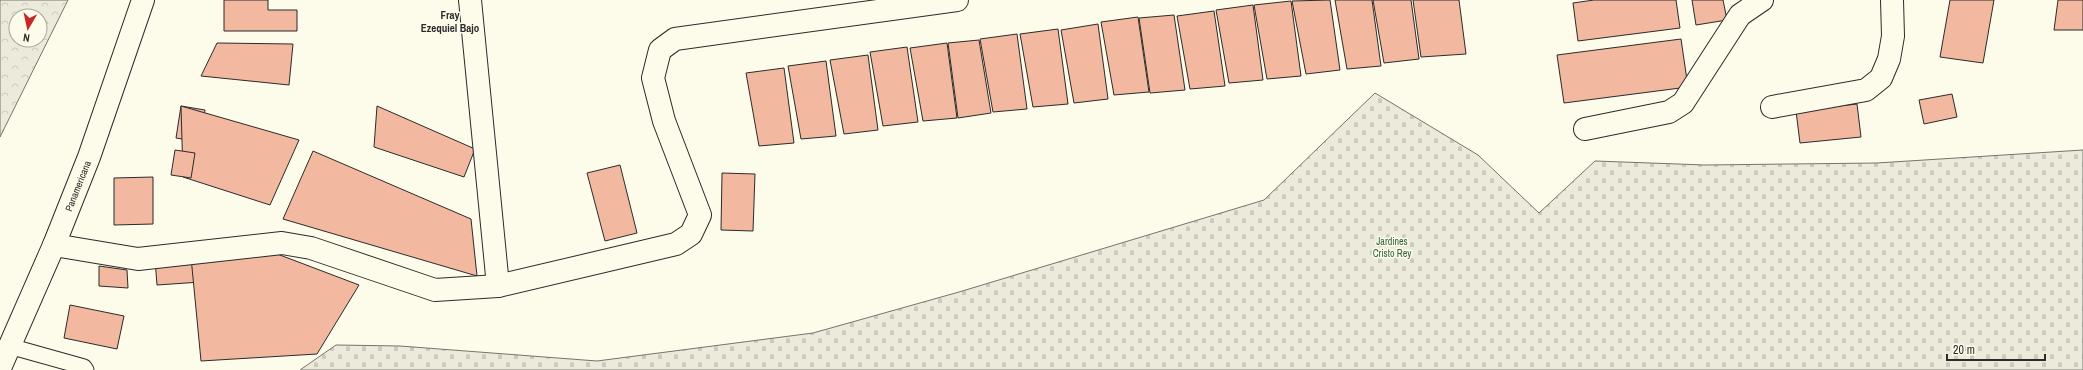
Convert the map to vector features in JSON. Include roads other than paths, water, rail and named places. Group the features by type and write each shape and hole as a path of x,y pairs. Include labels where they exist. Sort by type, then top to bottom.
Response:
{"street":[{"name":"Panamericana","path":"0,368 54,245 89,157 143,0"},
{"path":"470,0 498,286"},
{"path":"54,245 138,259 282,243 311,248 434,290 498,286 676,244 691,234 700,215 664,121 653,78 660,50 675,39 957,0"},
{"path":"1585,129 1669,112 1683,103 1740,15 1762,0"},
{"path":"1772,107 1866,90 1881,78 1889,59 1893,36 1892,0"}],"lane":[{"path":"9,346 84,367 86,370"}],"district":[{"name":"Fray Ezequiel Bajo","path":"450,21"}],"park label":[{"name":"Jardines Cristo Rey","path":"1392,246"}]}
